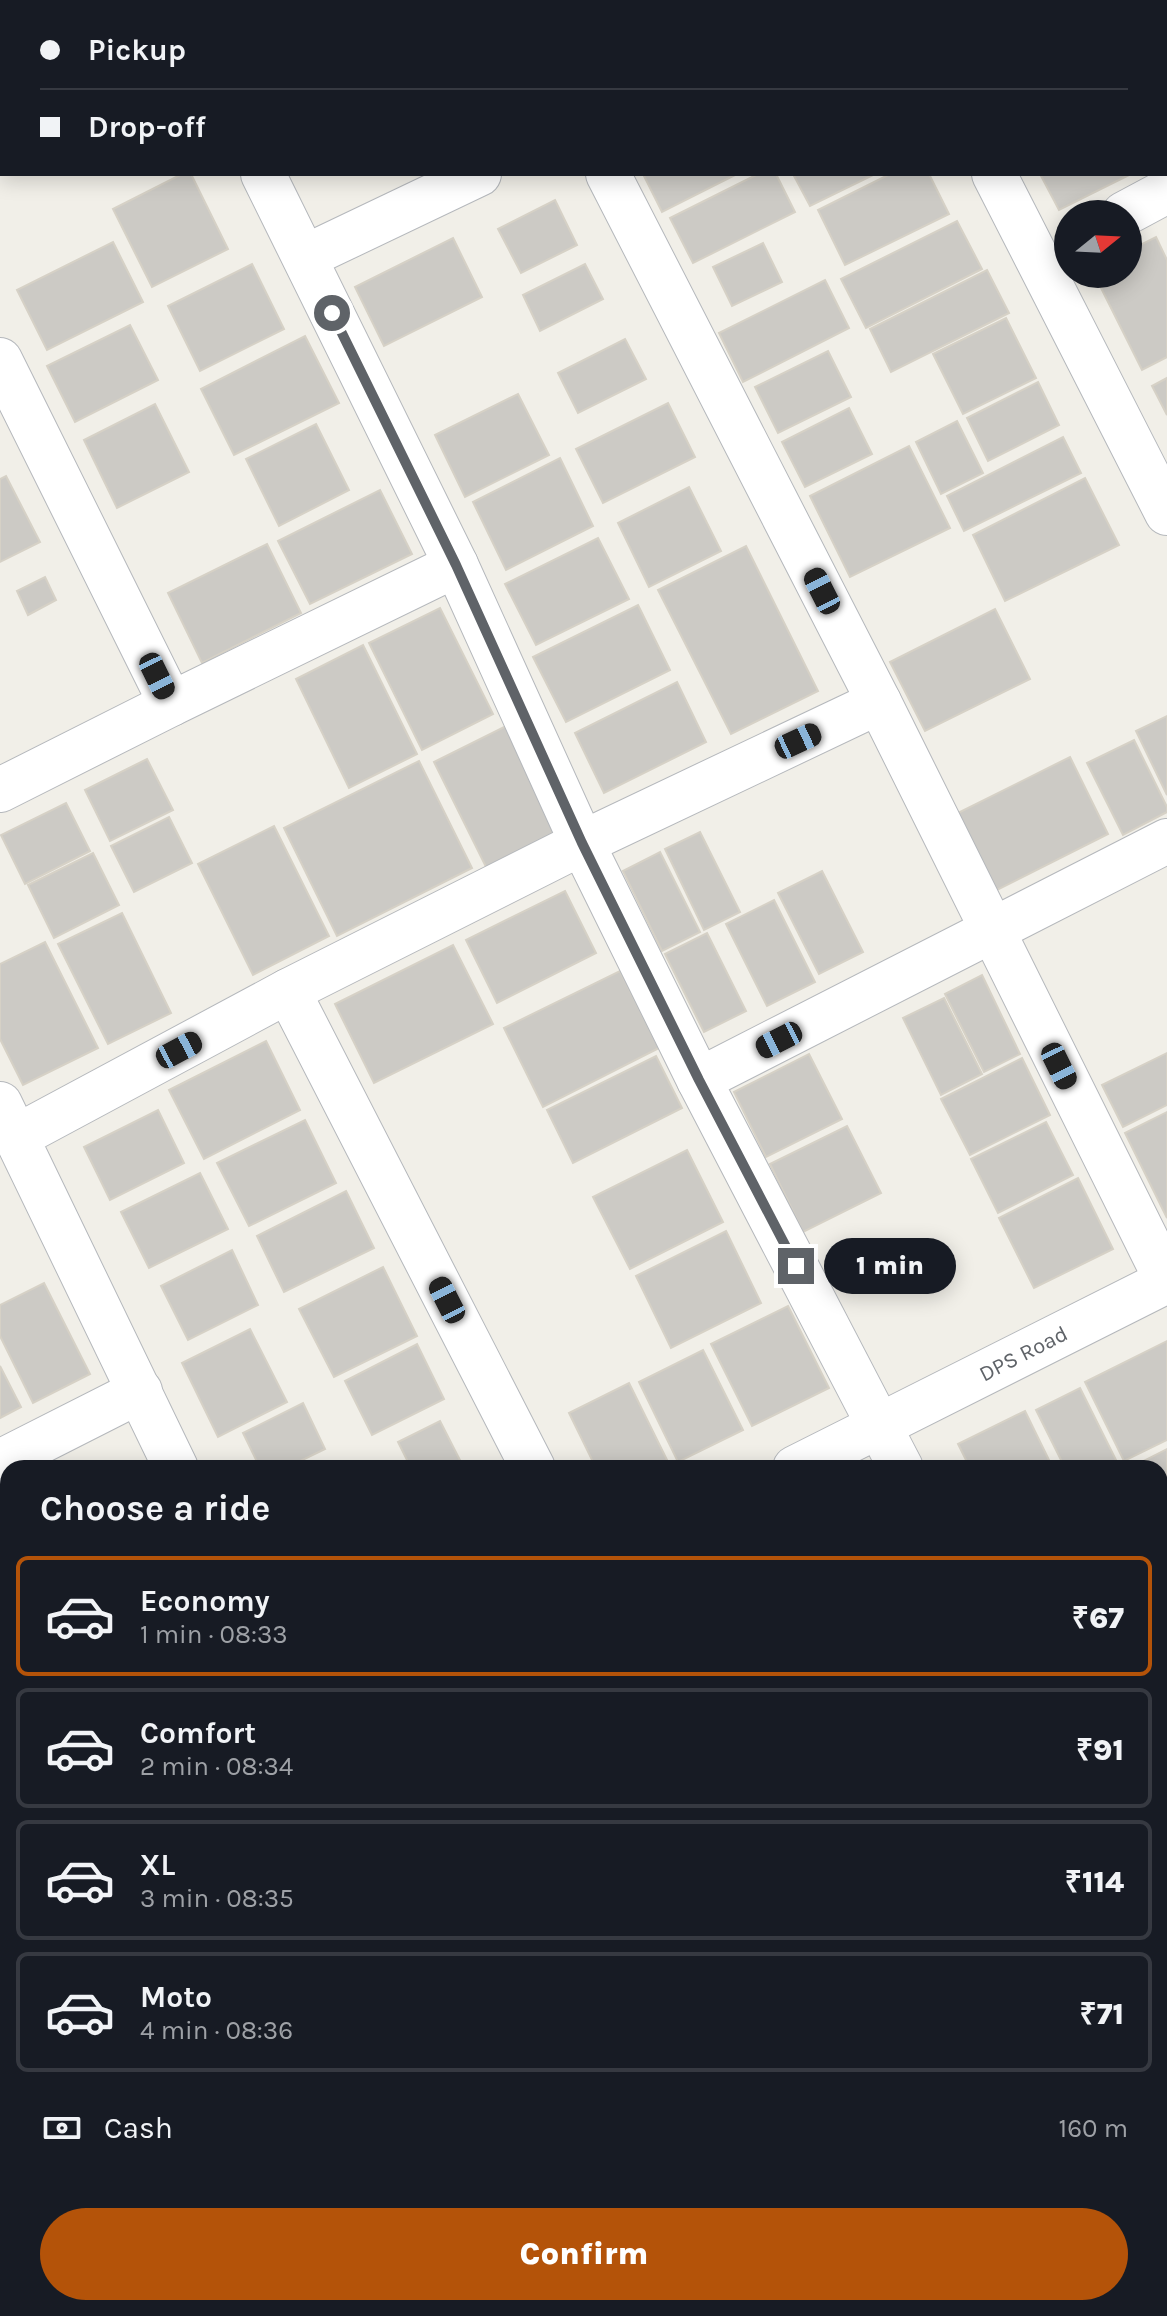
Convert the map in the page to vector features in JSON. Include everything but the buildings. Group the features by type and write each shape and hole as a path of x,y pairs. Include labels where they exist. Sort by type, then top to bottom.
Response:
{"street":[{"path":"264,176 456,565 582,843 699,1080 897,1460"},
{"path":"305,257 475,176"},
{"path":"609,176 879,702 1167,1281"},
{"path":"996,176 1053,252 1167,513"},
{"path":"1142,204 1167,191"},
{"path":"0,360 15,428 171,704"},
{"path":"0,790 456,565"},
{"path":"172,1460 8,1120 288,991 582,843 879,702"},
{"path":"699,1080 1167,841"},
{"path":"288,991 529,1460"},
{"name":"DPS Road","path":"811,1460 1167,1281"},
{"path":"4,1460 140,1391"}],"route":[{"path":"332,313 456,565 582,843 699,1080 796,1266"}]}
